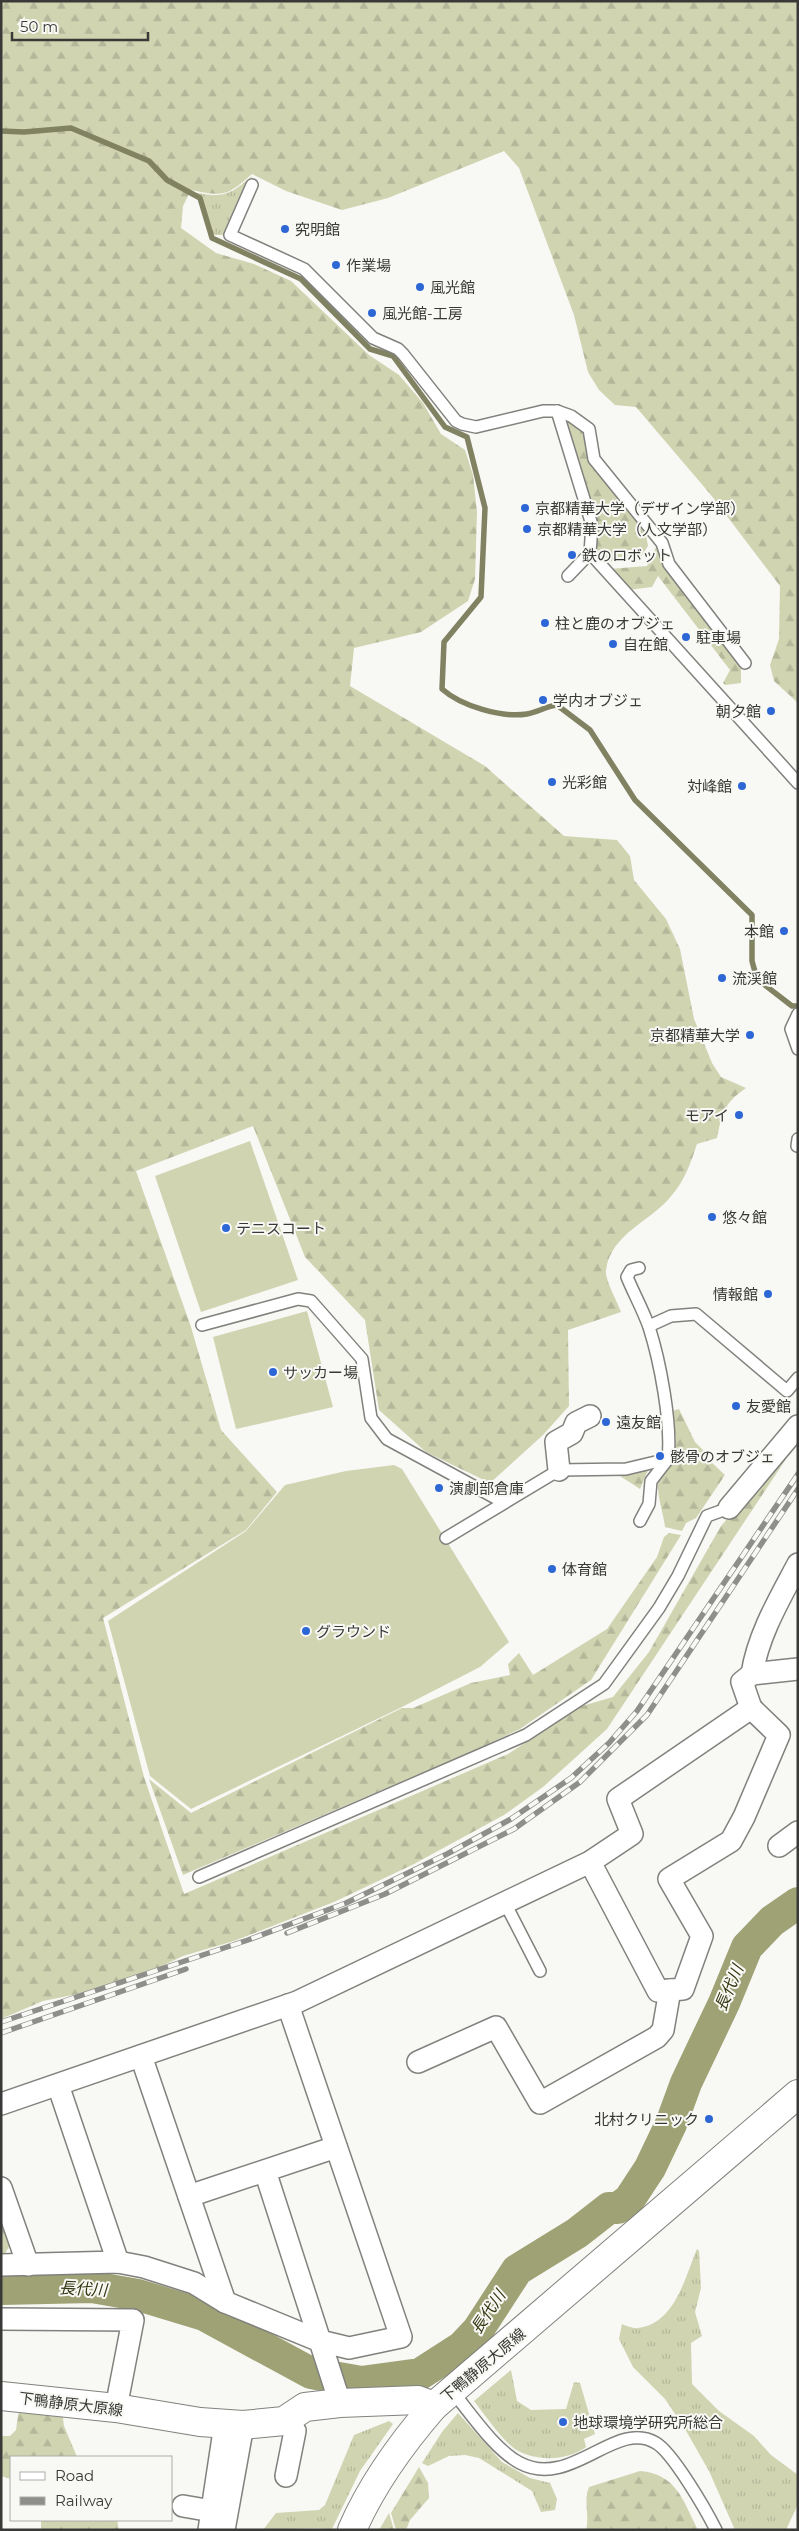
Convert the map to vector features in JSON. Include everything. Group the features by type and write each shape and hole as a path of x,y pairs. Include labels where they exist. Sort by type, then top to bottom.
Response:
{"main road":[{"name":"下鴨静原大原線","path":"1,2396 116,2408 234,2425 284,2422 305,2407 339,2400 443,2399 798,2094"},
{"path":"352,2530 363,2504 404,2440 443,2399"}],"street":[{"path":"559,1470 556,1442 572,1434 576,1423 590,1416"},
{"path":"729,1508 798,1426"},
{"path":"752,1674 754,1660 772,1612 798,1564"},
{"path":"590,1862 658,1991 683,1989 702,1936 669,1879 731,1841 744,1817 779,1735 751,1708 742,1682 752,1674 798,1669"},
{"path":"1,2104 288,2005 590,1862 632,1834 618,1799 751,1708"},
{"path":"779,1846 797,1833"},
{"path":"418,2062 496,2027 540,2103 657,2037 662,2030 670,1990"},
{"path":"1,2265 118,2262 144,2267 194,2283 226,2302 320,2341 349,2348 401,2337 288,2005"},
{"path":"141,2056 226,2302"},
{"path":"58,2085 118,2262"},
{"path":"189,2196 336,2147"},
{"path":"266,2171 339,2400"},
{"path":"1,2188 28,2265"},
{"path":"1,2319 133,2320 116,2408"},
{"path":"284,2422 295,2432 286,2476"},
{"path":"183,2506 210,2520 234,2425"},
{"path":"224,2530 234,2425"}],"lane":[{"path":"252,185 230,235 304,269 373,338 398,349 456,421 476,427 543,411 571,416 589,429 594,459 662,544 669,564 745,663"},
{"path":"557,412 592,525 590,553 568,576"},
{"path":"590,553 798,783"},
{"path":"798,1014 792,1029 798,1049"},
{"path":"639,1268 631,1270 627,1278 649,1326 664,1393 670,1442 668,1459 651,1481 649,1504 640,1521"},
{"path":"202,1325 298,1299 311,1301 362,1359 371,1418 387,1439 503,1502"},
{"path":"649,1326 671,1316 696,1314 787,1391 798,1378"},
{"path":"446,1538 559,1470 626,1469 668,1459"},
{"path":"199,1877 526,1735 604,1684 659,1608 682,1568 707,1516 729,1508"},
{"path":"505,1903 540,1971"},
{"path":"443,2399 520,2464 527,2466 545,2469 563,2467 583,2461 605,2446 635,2438 641,2437 656,2443 668,2454 716,2530"}],"green space":[{"path":"1,1 798,1 798,703 774,681 770,665 779,639 780,586 711,495 636,407 615,405 599,390 588,372 574,315 519,168 504,151 388,198 342,210 286,191 252,174 237,187 224,193 211,194 191,190 183,206 181,228 216,253 254,264 291,281 369,355 399,375 423,403 441,434 465,450 473,475 477,512 475,579 468,601 421,632 354,648 350,686 485,766 564,836 617,840 630,856 634,880 666,919 680,949 694,1019 712,1063 721,1077 746,1088 725,1109 717,1138 697,1144 690,1164 677,1189 654,1213 615,1246 609,1257 606,1274 621,1312 568,1330 569,1406 543,1435 490,1483 426,1452 379,1410 365,1320 305,1257 253,1126 136,1171 191,1327 221,1430 277,1492 246,1530 103,1618 144,1777 184,1894 508,1754 582,1706 613,1697 649,1652 721,1526 781,1456 786,1459 607,1729 543,1787 504,1815 414,1864 334,1902 234,1941 183,1956 122,1985 43,2001 1,2019"},
{"path":"252,176 230,235 212,235 200,198 192,192 211,195 225,194 237,188"},
{"path":"563,419 573,422 585,432 591,464 645,530 648,546 640,558 604,562 594,551 599,526"},
{"path":"657,545 663,566 741,668 741,683 725,685 723,683 730,670 658,576 652,587 628,590 609,569 647,566"},
{"name":"テニスコート","path":"250,1141 298,1280 201,1312 155,1176"},
{"name":"サッカー場","path":"307,1311 333,1407 236,1429 213,1337"},
{"path":"679,1409 695,1442 708,1455 673,1455 676,1438 672,1411"},
{"path":"673,1461 710,1461 725,1475 696,1518 686,1523 682,1531 665,1527 659,1496 659,1481"},
{"name":"グラウンド","path":"394,1465 402,1469 509,1642 480,1667 400,1708 191,1809 150,1776 108,1621 246,1531 285,1485 346,1471"},
{"path":"649,1468 640,1489 620,1476"},
{"path":"669,1533 681,1535 591,1680 520,1729 473,1751 183,1875 149,1779 191,1813 402,1708 413,1708 471,1683 510,1675 508,1664 519,1653 533,1675 607,1629 657,1557 664,1537"},
{"path":"1,2219 10,2245 3,2257 1,2257"},
{"path":"697,2249 699,2251 701,2288 695,2312 702,2336 691,2343 692,2384 719,2411 754,2436 771,2455 798,2475 798,2504 786,2530 735,2530 709,2471 685,2429 665,2399 633,2367 619,2339 622,2324 636,2328 651,2325 670,2309 683,2285"},
{"path":"511,2370 517,2401 531,2410 566,2409 574,2382 580,2383 595,2434 584,2439 586,2447 570,2455 542,2458 515,2449 504,2439 474,2401"},
{"path":"19,2409 62,2411 64,2426 77,2456 10,2456 10,2479 1,2476 1,2436 10,2436 16,2430"},
{"path":"458,2413 502,2462 530,2478 550,2483 557,2499 555,2510 541,2512 532,2491 479,2458 465,2455 449,2456 428,2466 422,2463 442,2432"},
{"path":"389,2421 393,2424 360,2471 332,2529 263,2530 276,2513 319,2510 325,2505 354,2435"},
{"path":"419,2467 428,2483 429,2498 410,2520 406,2530 396,2530 391,2513"},
{"path":"640,2471 653,2473 671,2483 683,2499 698,2530 586,2530 587,2492 589,2487"},
{"path":"389,2513 394,2530 379,2530"},
{"path":"41,2521 117,2521 119,2530 41,2530"}],"waterway":[{"path":"1,131 24,132 71,128 149,161 167,180 200,198 212,238 301,279 370,349 393,356 445,427 467,437 485,508 481,597 444,642 442,689 460,701 482,709 506,714 527,714 557,705 590,730 635,800 752,915 752,961 757,979 792,1006 798,1006"},
{"name":"長代川","path":"1,2289 92,2287 138,2295 204,2315 311,2373 361,2382 420,2374 462,2347 478,2330 517,2270 577,2233 609,2208 618,2208 629,2200 650,2168 671,2124 686,2083 724,2003 747,1947 772,1921 798,1903"}],"railway":[{"path":"1,2022 248,1940 346,1903 447,1854 511,1819 571,1778 609,1743 637,1711 798,1474"},
{"path":"287,1933 385,1894 514,1829 580,1782 647,1715 798,1489"},
{"path":"1,2033 186,1969"}],"place":[{"name":"究明館","path":"285,229"},
{"name":"作業場","path":"336,265"},
{"name":"風光館","path":"420,287"},
{"name":"風光館-工房","path":"372,313"},
{"name":"京都精華大学（デザイン学部）","path":"525,508"},
{"name":"京都精華大学（人文学部）","path":"527,529"},
{"name":"鉄のロボット","path":"572,555"},
{"name":"柱と鹿のオブジェ","path":"545,623"},
{"name":"駐車場","path":"686,637"},
{"name":"自在館","path":"613,644"},
{"name":"学内オブジェ","path":"543,700"},
{"name":"朝夕館","path":"771,711"},
{"name":"光彩館","path":"552,782"},
{"name":"対峰館","path":"742,786"},
{"name":"本館","path":"784,931"},
{"name":"流渓館","path":"722,978"},
{"name":"京都精華大学","path":"750,1035"},
{"name":"モアイ","path":"739,1115"},
{"name":"悠々館","path":"712,1217"},
{"name":"テニスコート","path":"226,1228"},
{"name":"情報館","path":"768,1294"},
{"name":"サッカー場","path":"273,1372"},
{"name":"友愛館","path":"736,1406"},
{"name":"遠友館","path":"606,1422"},
{"name":"骸骨のオブジェ","path":"660,1456"},
{"name":"演劇部倉庫","path":"439,1488"},
{"name":"体育館","path":"552,1569"},
{"name":"グラウンド","path":"306,1631"},
{"name":"北村クリニック","path":"709,2119"},
{"name":"地球環境学研究所総合","path":"563,2422"}]}
